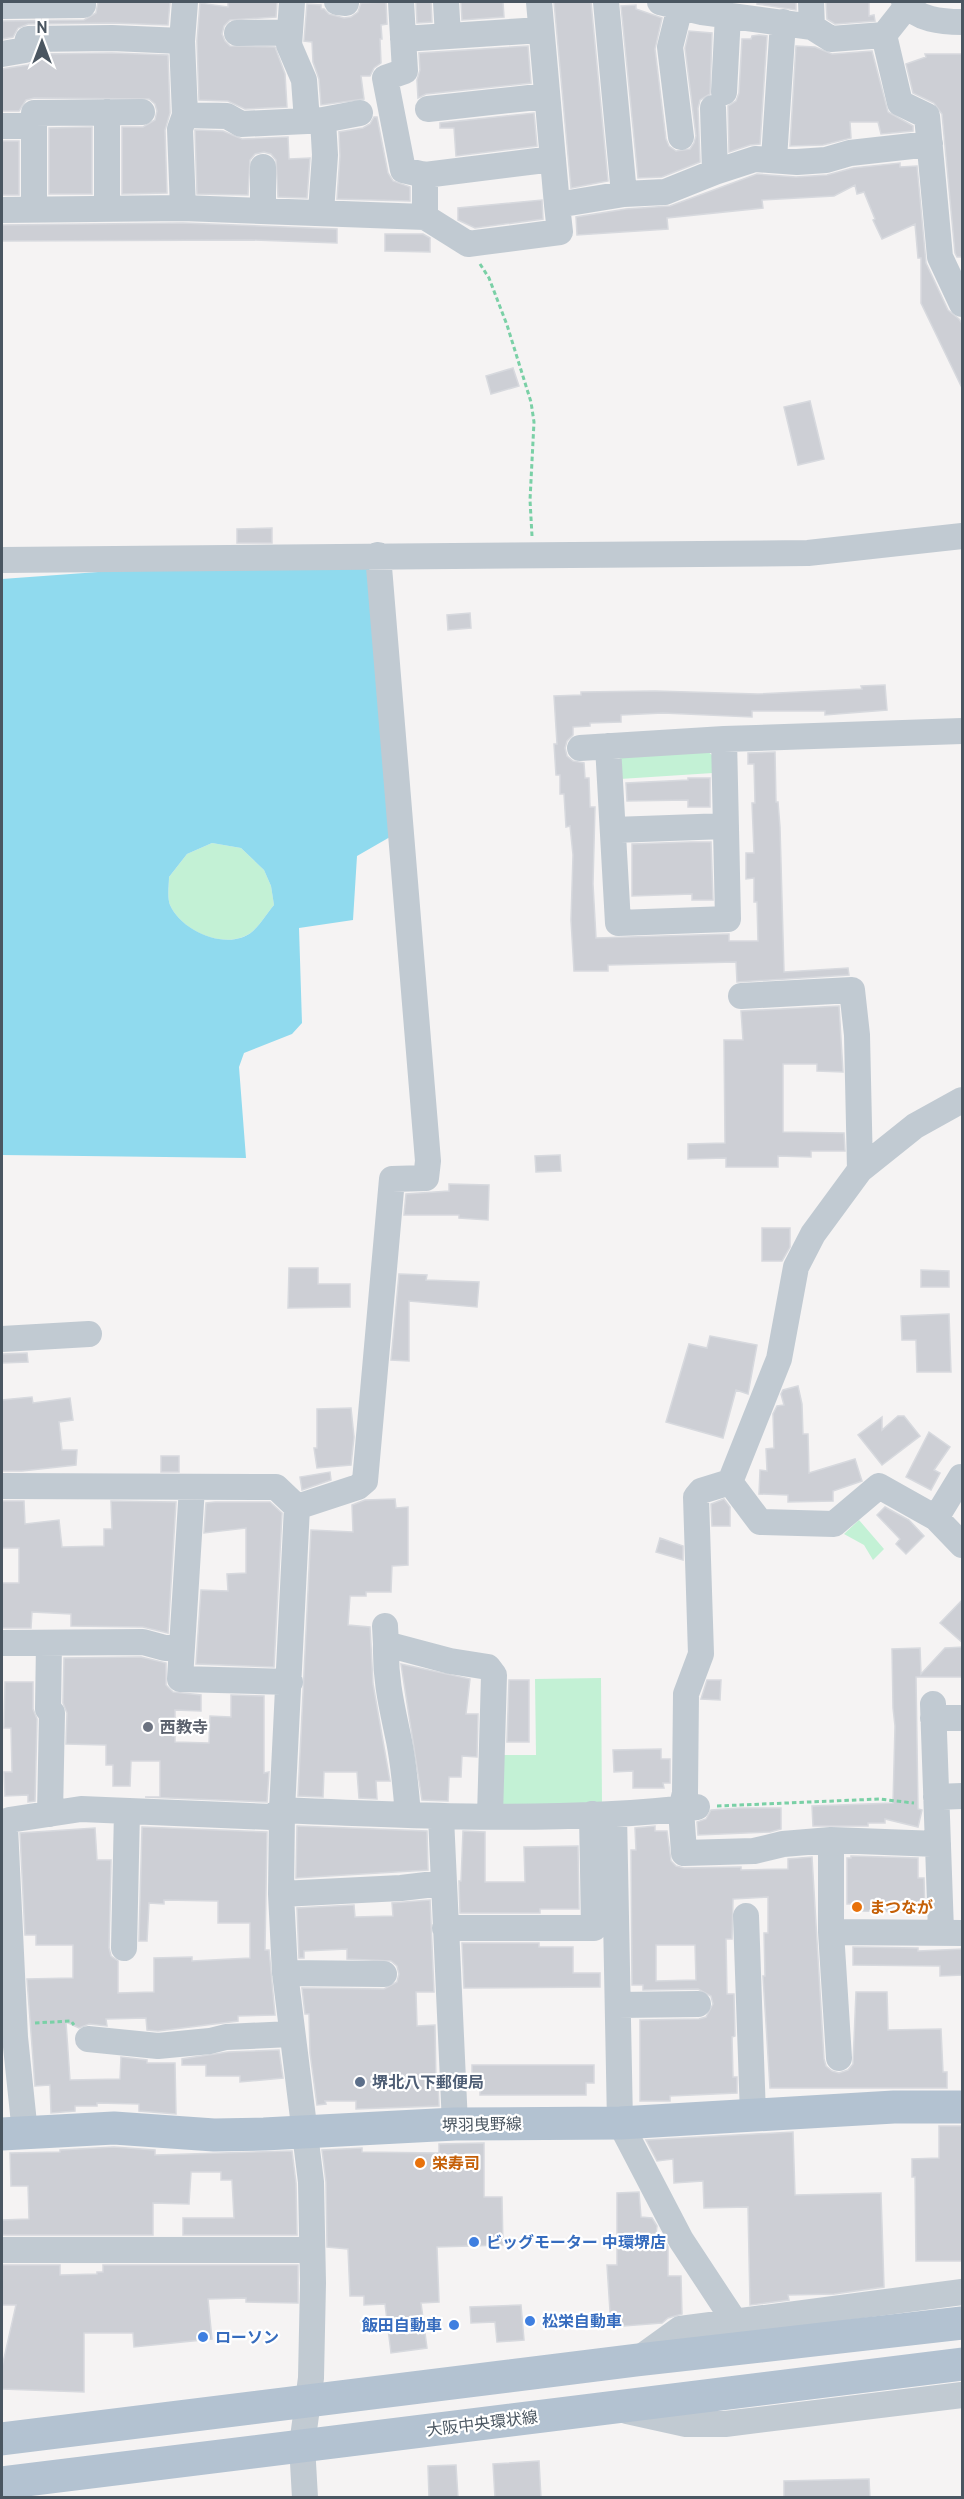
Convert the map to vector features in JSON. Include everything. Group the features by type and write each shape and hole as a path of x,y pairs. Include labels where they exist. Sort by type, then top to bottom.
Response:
{"main road":[{"name":"堺羽曳野線","path":"13,2134 114,2128 214,2135 455,2124 620,2123 894,2107 963,2107"},
{"path":"2,2439 637,2360 963,2323"},
{"name":"大阪中央環状線","path":"2,2483 963,2364"}],"street":[{"path":"2,6 82,5 83,2"},
{"path":"183,208 180,129 185,115 182,41 185,2"},
{"path":"292,2 289,45 304,80 325,155 321,212"},
{"path":"401,2 405,71 386,78 404,170 425,175 553,159"},
{"path":"446,2 448,36"},
{"path":"2,210 183,208 425,217 468,244 560,232 539,2"},
{"path":"606,2 624,194"},
{"path":"811,2 812,27"},
{"path":"681,137 670,46 670,4 741,11 812,27 831,39 884,35"},
{"path":"963,22 940,22 921,15 906,4 884,35 900,103 927,116 940,257 963,304"},
{"path":"715,172 718,100 741,11"},
{"path":"774,159 783,22"},
{"path":"404,39 541,30"},
{"path":"237,33 290,32"},
{"path":"2,54 25,50 28,39 112,38 182,41"},
{"path":"428,109 548,96"},
{"path":"107,112 107,209"},
{"path":"34,209 34,113 142,112"},
{"path":"185,115 227,116 241,124 315,121 360,113"},
{"path":"2,126 34,126"},
{"path":"557,205 624,194 665,192 755,159 797,162 826,160 850,153 930,144"},
{"path":"262,167 263,211"},
{"path":"425,175 425,217"},
{"path":"2,560 808,553 963,536"},
{"path":"297,1507 358,1487 365,1481 392,1179 426,1178 428,1161 378,555"},
{"path":"580,748 724,739 963,731"},
{"path":"608,746 618,923 728,919 724,739"},
{"path":"613,830 726,826"},
{"path":"741,996 852,990 857,1035 860,1170"},
{"path":"730,1482 779,1359 796,1267 813,1234 860,1170 915,1126 963,1100"},
{"path":"2,1339 89,1334"},
{"path":"936,1518 961,1477 963,1478"},
{"path":"730,1482 760,1522 834,1524 879,1486 936,1518 963,1545"},
{"path":"730,1482 701,1491 696,1497 701,1654 686,1694 685,1793 689,1808 684,1853 754,1851 783,1844 831,1840 938,1844"},
{"path":"2,1486 276,1487 297,1507 280,1894 291,2034 306,2130 311,2182 314,2283 308,2402 302,2445 305,2498"},
{"path":"192,1487 180,1679 290,1682"},
{"path":"408,1815 405,1774 388,1699 386,1635 450,1661 488,1667 494,1674 490,1816"},
{"path":"2,1642 143,1642 165,1648 181,1648"},
{"path":"49,1642 48,1709 52,1713 50,1814"},
{"path":"831,1932 952,1932 938,1844 933,1711 963,1718"},
{"path":"936,1801 963,1796"},
{"path":"13,2134 3,1827 9,1820 81,1809 271,1818 282,1810 490,1816 603,1814 689,1808"},
{"path":"124,1948 127,1811"},
{"path":"445,1928 594,1928 603,1814"},
{"path":"603,1814 618,2005 620,2123 681,2240 735,2322"},
{"path":"441,1816 442,1883 455,2124"},
{"path":"831,1840 831,1932 839,2058"},
{"path":"280,1894 401,1888 442,1883"},
{"path":"746,1916 753,2115"},
{"path":"285,1973 384,1974"},
{"path":"618,2005 698,2004"},
{"path":"88,2039 158,2046 210,2041 225,2037 291,2034"},
{"path":"2,2250 312,2250"},
{"path":"637,2360 680,2329 963,2292"},
{"path":"610,2408 686,2424 725,2424 963,2396"}],"path":[{"path":"468,244 489,278 507,325 531,402 534,422 530,500 532,555"},
{"path":"689,1808 879,1799 936,1801"},
{"path":"11,2028 71,2021 88,2039"}],"green space":[{"path":"706,750 712,755 713,773 620,779 619,759 625,754"},
{"path":"212,843 241,848 264,870 271,886 274,905 256,928 243,937 231,940 219,939 195,931 176,915 170,905 169,877 187,854"},
{"path":"859,1520 884,1549 873,1560 864,1545 844,1534"},
{"path":"601,1678 602,1804 499,1805 499,1755 536,1755 535,1679"}],"water":[{"path":"369,566 390,837 357,856 353,920 299,928 302,1023 292,1034 244,1053 239,1067 246,1158 2,1155 2,579 153,568","holes":["212,843 241,848 264,870 271,886 274,905 256,928 243,937 232,940 219,939 195,931 176,915 170,905 169,877 187,854"]}],"building":[{"path":"98,2 170,2 168,25 28,24 18,28 13,37 2,39 2,21 84,20 96,13"},
{"path":"228,2 277,2 276,17 230,20 224,26 222,34 230,46 275,47 285,74 287,107 245,109 228,101 199,100 197,41 200,3 228,7"},
{"path":"386,2 387,24 381,25 381,63 374,68 370,76 361,76 364,99 321,105 319,79 313,62 312,42 304,41 307,4 321,5 321,9 329,14 344,18 351,17 358,12 361,3"},
{"path":"416,2 431,2 432,22 417,23"},
{"path":"461,2 503,2 504,17 462,20"},
{"path":"554,2 591,2 608,181 571,188"},
{"path":"757,2 796,2 796,10 757,4"},
{"path":"826,2 869,2 869,16 874,15 875,21 835,24 827,19"},
{"path":"636,5 636,9 662,18 655,49 666,139 669,146 676,151 690,149 696,136 685,48 689,31 712,33 710,94 700,100 698,108 700,162 662,177 638,178 621,6"},
{"path":"752,36 767,36 760,144 729,152 728,106 736,101 739,93 742,39 751,39"},
{"path":"528,46 531,83 426,94 418,98 419,53"},
{"path":"796,46 815,47 832,54 872,51 888,112 913,126 913,131 881,134 878,122 850,122 851,138 823,145 790,146"},
{"path":"39,54 168,55 170,113 165,130 167,193 122,194 122,127 143,127 155,120 157,111 155,104 149,99 34,98 26,100 19,111 2,111 2,69 28,65 36,61"},
{"path":"925,54 963,54 963,257 957,257 955,253 942,114 934,103 913,93 906,64 926,57"},
{"path":"534,113 537,146 456,156 454,128 440,128 440,123"},
{"path":"374,117 377,117 388,173 393,181 410,187 410,201 337,199 339,132 363,128 370,124"},
{"path":"92,127 92,194 49,194 49,128"},
{"path":"195,130 223,131 242,139 288,137 289,159 310,158 307,198 278,197 276,160 271,154 264,152 255,154 250,160 248,195 197,194"},
{"path":"2,141 19,141 19,195 2,195"},
{"path":"900,163 900,167 917,166 926,263 948,310 963,325 963,390 921,303 921,258 918,258 915,224 882,239 864,192 857,194 855,185 834,196 762,200 763,208 667,218 668,229 577,235 576,217 626,209 670,206 757,174 796,177 827,175 853,168"},
{"path":"542,200 543,219 475,228 458,220 458,208"},
{"path":"183,223 337,229 337,243 251,240 2,241 2,225"},
{"path":"385,234 423,234 430,238 430,252 385,251"},
{"path":"513,368 519,386 491,394 486,376"},
{"path":"810,401 824,459 798,465 784,407"},
{"path":"272,528 272,543 237,543 237,529"},
{"path":"470,613 471,628 448,630 447,615"},
{"path":"885,685 887,710 825,715 825,711 752,711 752,717 663,713 621,715 621,722 590,723 590,726 573,727 573,735 567,741 565,748 567,756 573,761 584,763 585,778 589,778 590,807 595,807 593,884 596,938 729,934 729,941 758,941 754,878 746,879 746,853 754,853 752,803 755,803 754,764 748,764 748,753 775,752 776,802 778,802 780,827 784,972 848,968 849,975 737,982 736,962 608,965 608,971 574,971 571,920 573,855 570,826 566,827 564,794 560,794 560,775 556,775 554,696 581,695 581,692 655,691 757,694 862,689 861,686"},
{"path":"688,778 710,778 710,807 688,807 688,800 627,801 626,783 688,780"},
{"path":"711,842 713,900 692,900 692,894 632,896 632,844"},
{"path":"839,1006 843,1072 817,1071 817,1064 783,1064 783,1132 844,1133 845,1151 811,1151 811,1157 778,1156 778,1167 726,1167 726,1158 688,1159 688,1144 725,1143 724,1040 743,1040 741,1011"},
{"path":"560,1155 561,1171 536,1172 535,1156"},
{"path":"449,1184 489,1185 488,1220 459,1218 459,1215 404,1215 406,1194 449,1191"},
{"path":"762,1228 790,1228 790,1247 782,1261 762,1261"},
{"path":"289,1268 318,1268 318,1284 350,1284 350,1307 288,1308"},
{"path":"921,1270 949,1271 949,1287 921,1287"},
{"path":"399,1274 427,1275 426,1280 479,1282 477,1307 409,1301 409,1361 391,1360"},
{"path":"949,1314 951,1372 917,1372 916,1340 902,1340 901,1316"},
{"path":"710,1336 757,1345 748,1394 736,1390 723,1438 666,1422 689,1344 707,1348"},
{"path":"27,1353 28,1362 2,1363 2,1354"},
{"path":"798,1386 802,1404 803,1434 808,1434 809,1473 855,1459 862,1481 833,1491 833,1501 788,1502 788,1495 759,1494 760,1470 767,1471 766,1449 774,1448 773,1414 777,1406 784,1405 781,1394 783,1390"},
{"path":"32,1397 33,1403 70,1398 73,1420 59,1422 62,1450 77,1450 76,1465 2,1471 2,1400"},
{"path":"351,1408 354,1437 351,1465 317,1468 314,1448 317,1448 317,1409"},
{"path":"898,1416 904,1416 920,1436 882,1465 858,1435 882,1417 882,1430"},
{"path":"929,1432 950,1447 934,1470 940,1473 931,1490 906,1477"},
{"path":"161,1456 179,1456 179,1472 161,1472"},
{"path":"330,1472 331,1480 302,1490 300,1477"},
{"path":"395,1499 396,1508 408,1507 408,1565 392,1566 391,1592 366,1592 366,1596 350,1596 348,1625 370,1627 373,1684 390,1781 376,1781 377,1799 359,1798 357,1772 324,1772 323,1797 298,1796 311,1530 353,1532 352,1505 365,1500"},
{"path":"724,1499 730,1507 730,1526 712,1526 711,1504"},
{"path":"2,1501 24,1501 25,1524 59,1520 62,1547 104,1546 104,1529 112,1529 111,1501 176,1502 168,1633 143,1627 71,1626 71,1614 32,1612 31,1628 2,1628 2,1583 19,1583 19,1548 2,1548"},
{"path":"270,1502 282,1513 274,1667 196,1664 201,1590 228,1591 227,1574 246,1573 246,1528 204,1533 206,1503"},
{"path":"885,1507 909,1520 924,1536 906,1554 896,1544 900,1539 877,1515"},
{"path":"660,1538 683,1546 683,1560 656,1552"},
{"path":"963,1599 963,1643 940,1623"},
{"path":"963,1647 963,1677 916,1677 918,1809 922,1810 918,1827 885,1819 885,1823 868,1823 868,1826 813,1826 812,1806 893,1803 895,1726 892,1649 920,1648 921,1674 945,1648"},
{"path":"141,1657 166,1663 166,1685 173,1692 201,1695 201,1711 175,1710 175,1742 209,1743 210,1716 231,1717 231,1695 264,1696 264,1773 269,1772 267,1802 145,1797 160,1797 160,1761 131,1761 130,1786 113,1786 113,1765 106,1765 106,1745 66,1744 67,1713 63,1703 64,1658"},
{"path":"401,1664 470,1679 466,1714 478,1714 477,1757 462,1756 461,1777 449,1777 448,1801 422,1800"},
{"path":"509,1680 529,1680 529,1742 507,1742"},
{"path":"707,1680 721,1680 720,1700 701,1699"},
{"path":"5,1682 33,1682 33,1709 37,1719 35,1801 28,1802 28,1795 5,1796 4,1772 12,1772 11,1728 4,1728"},
{"path":"661,1749 661,1759 670,1759 670,1783 663,1783 664,1788 633,1788 633,1771 614,1772 613,1750"},
{"path":"781,1808 781,1829 770,1832 698,1835 697,1822 706,1819 711,1810"},
{"path":"297,1826 427,1831 428,1870 296,1878"},
{"path":"655,1826 655,1831 667,1831 671,1861 676,1866 684,1868 788,1869 788,1859 812,1857 826,2066 839,2073 848,2070 853,2064 856,1992 887,1992 888,2030 941,2029 943,2072 947,2072 947,2088 770,2088 763,1976 765,1976 764,1933 768,1933 768,1897 733,1899 732,1939 726,1939 727,1994 734,1994 733,2077 737,2077 737,2093 670,2096 670,2101 640,2101 640,2020 699,2019 706,2017 713,2004 711,1996 698,1989 643,1990 643,1985 632,1985 631,1850 636,1850 635,1828","holes":["656,1945 695,1945 696,1980 656,1981"]},
{"path":"142,1827 267,1832 265,1950 269,1950 275,2015 238,2016 238,2021 158,2031 147,2030 146,2018 106,2019 107,2026 89,2024 79,2028 66,2022 70,2080 120,2079 121,2057 147,2060 147,2063 175,2063 176,2114 139,2111 139,2104 97,2103 97,2106 75,2106 75,2111 51,2113 50,2085 35,2086 27,1979 73,1978 73,1945 36,1945 36,1935 25,1935 20,1833 95,1828 97,1860 111,1860 109,1948 111,1956 118,1961 118,1993 154,1992 154,1958 192,1957 192,1961 250,1958 250,1923 218,1923 218,1901 164,1900 164,1904 149,1903 147,1941 139,1941"},
{"path":"463,1831 485,1832 485,1882 525,1882 524,1847 578,1846 579,1909 540,1909 540,1913 460,1913 459,1881 461,1881"},
{"path":"851,1856 918,1858 918,1878 924,1878 925,1912 860,1911 860,1904 847,1904 847,1858"},
{"path":"430,1900 434,1992 416,1992 417,2026 435,2025 436,2083 438,2083 439,2106 356,2109 356,2101 325,2101 326,2104 317,2105 310,2053 309,2014 305,2014 302,1988 384,1989 397,1982 399,1974 397,1966 391,1961 347,1959 347,1949 304,1951 304,1958 299,1958 297,1908 354,1905 355,1917 393,1916 392,1903"},
{"path":"462,1943 539,1943 539,1947 573,1947 573,1973 600,1973 600,1987 464,1988"},
{"path":"853,1947 918,1948 918,1951 963,1949 963,1975 940,1976 940,1966 853,1965"},
{"path":"279,2050 283,2078 240,2082 240,2076 206,2076 206,2065 182,2065 182,2059 228,2052"},
{"path":"472,2065 594,2065 594,2083 586,2083 586,2095 480,2095 480,2084 472,2084"},
{"path":"939,2126 963,2126 963,2261 916,2261 915,2177 912,2177 912,2159 939,2158"},
{"path":"793,2132 795,2195 881,2193 884,2287 834,2294 788,2295 789,2300 750,2305 748,2207 704,2208 703,2181 674,2183 673,2159 657,2161 646,2140"},
{"path":"484,2143 484,2197 502,2197 503,2245 437,2247 439,2302 421,2303 427,2348 391,2353 385,2304 364,2305 364,2296 350,2296 348,2249 327,2247 326,2182 322,2150 362,2148 362,2152 439,2153 439,2144"},
{"path":"114,2147 155,2150 155,2155 292,2151 296,2183 297,2235 183,2235 183,2218 234,2218 232,2180 221,2180 221,2172 191,2172 189,2204 153,2203 153,2235 2,2235 2,2220 29,2219 28,2186 11,2186 10,2153 60,2152 60,2150"},
{"path":"639,2192 641,2217 652,2218 657,2226 656,2235 662,2235 668,2247 668,2276 681,2276 682,2314 668,2318 662,2323 611,2327 607,2265 617,2265 617,2193"},
{"path":"2,2265 60,2265 60,2275 97,2274 97,2272 103,2272 103,2265 298,2265 298,2303 246,2302 246,2298 208,2299 212,2339 134,2347 133,2333 84,2333 84,2392 2,2389 2,2367 16,2305 2,2305"},
{"path":"521,2305 524,2340 497,2342 495,2322 471,2323 470,2307"},
{"path":"539,2461 541,2498 495,2498 493,2464"},
{"path":"456,2465 458,2498 429,2498 428,2466"},
{"path":"869,2479 870,2498 784,2498 784,2481"}],"place":[{"name":"西教寺","path":"148,1727"},
{"name":"まつなが","path":"857,1907"},
{"name":"堺北八下郵便局","path":"360,2082"},
{"name":"栄寿司","path":"420,2163"},
{"name":"ビッグモーター 中環堺店","path":"474,2242"},
{"name":"松栄自動車","path":"530,2321"},
{"name":"飯田自動車","path":"454,2325"},
{"name":"ローソン","path":"203,2337"}]}
